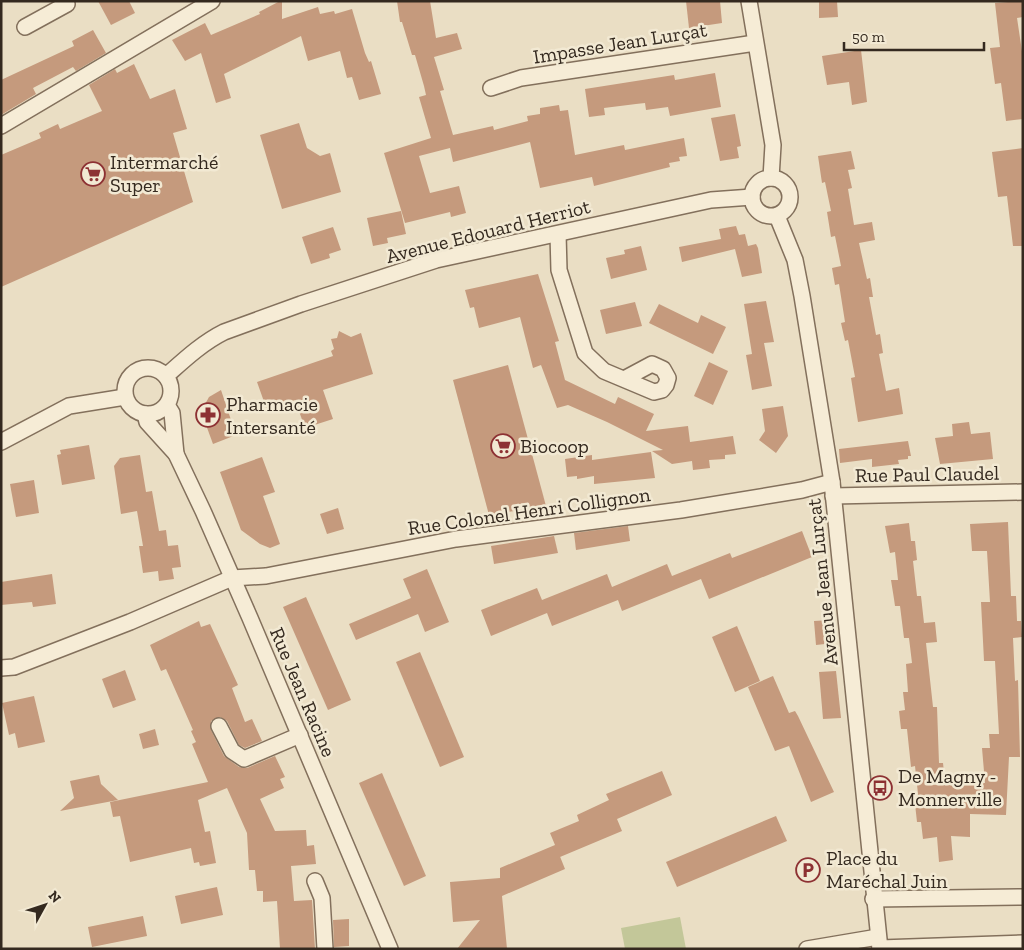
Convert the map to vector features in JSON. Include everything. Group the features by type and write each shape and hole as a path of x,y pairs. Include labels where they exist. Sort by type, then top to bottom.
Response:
{"street":[{"path":"26,27 67,4 66,1"},
{"path":"1,126 212,1"},
{"path":"750,1 755,43 773,146 771,178"},
{"name":"Impasse Jean Lurçat","path":"492,88 521,78 755,43"},
{"path":"771,178 785,185 790,197 785,210 777,216 761,214 756,210 752,197 756,185 771,178"},
{"name":"Avenue Edouard Herriot","path":"166,376 212,338 301,304 436,260 711,200 752,197"},
{"name":"Avenue Jean Lurçat","path":"777,216 795,260 832,489 879,944"},
{"path":"558,234 559,270 585,353 604,371 624,379"},
{"path":"143,368 156,369 166,376 170,385 171,395 167,405 157,412 145,414 136,412 125,397 124,387 128,378 134,372 143,368"},
{"path":"1,442 69,406 125,397"},
{"name":"Rue Jean Racine","path":"167,405 172,413 176,454"},
{"name":"Rue Jean Racine","path":"145,414 147,422 176,454 300,735 390,949"},
{"name":"Rue Paul Claudel","path":"832,489 1023,492"},
{"name":"Rue Colonel Henri Collignon","path":"1,668 14,667 130,622 232,578 266,576 456,539 691,508 802,490 832,489"},
{"path":"219,726 232,752 244,759 300,735"},
{"path":"315,881 322,898 325,949"},
{"path":"873,899 1023,897"},
{"path":"808,949 879,944 1023,943"}],"green space":[{"path":"680,917 686,949 625,949 621,928"}],"building":[{"path":"98,1 129,1 135,13 111,25"},
{"path":"282,1 282,19 318,7 320,14 334,11 335,14 352,9 365,53 369,62 371,61 381,94 359,100 352,77 347,78 340,51 308,61 301,36 224,74 231,98 216,103 201,53 185,61 172,40 205,23 211,35 260,14 259,12"},
{"path":"397,1 430,1 436,38 457,33 462,49 434,57 444,90 440,91 453,135 493,126 494,130 528,121 527,116 540,114 540,108 559,105 560,111 568,110 575,155 624,145 625,150 684,138 687,156 679,157 680,161 669,163 670,167 594,186 592,177 540,188 530,142 453,162 450,148 419,156 430,193 459,186 466,213 451,217 450,212 405,223 384,153 431,138 419,97 426,95 424,86 415,55 412,55 402,22 400,22"},
{"path":"686,1 720,1 722,23 689,28"},
{"path":"819,1 837,1 838,17 819,18"},
{"path":"1023,1 1023,17 1017,18 1023,58 1023,119 1006,121 1001,83 995,84 990,48 1000,47 995,3"},
{"path":"93,30 106,53 76,71 73,67 33,88 36,94 1,115 1,80 74,46 72,41"},
{"path":"861,50 867,102 852,105 849,82 827,85 822,56"},
{"name":"Intermarché Super","path":"134,64 150,99 175,89 187,129 173,133 193,202 1,287 1,155 41,138 39,133 58,124 60,129 102,111 89,85 115,69 117,73"},
{"path":"715,73 721,107 670,116 668,107 646,110 645,103 604,108 605,115 589,117 585,89 674,75 675,80"},
{"path":"735,114 741,146 737,147 739,158 720,161 711,118"},
{"path":"299,123 307,148 320,156 330,153 341,192 282,209 260,135"},
{"path":"1023,148 1023,246 1013,246 1007,196 998,197 992,152"},
{"path":"851,151 855,169 848,170 852,188 848,189 854,225 872,222 875,240 859,243 867,279 870,278 873,297 869,297 876,335 880,334 883,353 879,354 886,391 899,388 903,414 858,422 851,378 855,377 848,340 845,341 841,323 845,322 839,284 835,285 832,268 841,266 835,236 831,237 827,212 831,211 825,182 822,183 818,156"},
{"path":"401,211 406,234 387,238 388,243 373,246 367,218"},
{"path":"736,226 739,235 745,234 748,246 756,244 762,273 742,277 735,249 682,262 679,247 721,239 719,229"},
{"path":"333,227 341,250 329,254 330,258 311,264 302,237"},
{"path":"641,246 647,270 611,279 606,258 625,254 624,250"},
{"path":"538,274 559,341 555,342 565,380 615,404 618,397 654,414 646,431 688,426 690,442 733,436 736,454 725,455 725,459 709,460 710,468 693,470 692,461 672,464 652,451 663,450 607,422 568,405 557,408 541,365 533,368 520,317 479,328 474,307 470,308 465,290"},
{"path":"766,301 774,342 764,343 772,386 752,390 746,355 752,354 744,304"},
{"path":"635,302 642,326 606,334 600,310"},
{"path":"659,304 698,323 701,315 726,327 713,354 649,323"},
{"path":"339,331 351,337 361,333 373,374 323,390 333,419 305,428 295,400 267,410 257,382 333,356 331,351 334,349 331,339 337,338"},
{"path":"709,362 728,371 713,405 694,396"},
{"name":"Biocoop","path":"508,365 546,506 489,515 453,380"},
{"path":"221,390 236,435 213,444 202,414 209,397"},
{"path":"783,406 788,436 776,453 759,440 765,431 762,409"},
{"path":"969,422 971,434 990,432 993,459 940,464 935,438 953,436 952,424"},
{"path":"908,441 911,456 908,456 908,459 898,460 899,464 872,467 872,459 840,463 839,449"},
{"path":"89,445 95,479 62,485 57,455 61,454 60,450"},
{"path":"651,452 655,478 594,484 594,476 577,479 577,476 567,477 565,459 592,455 592,460"},
{"path":"140,455 146,492 152,491 159,531 166,530 168,546 178,545 181,567 172,568 174,579 159,581 158,571 143,573 139,546 143,546 137,511 121,514 114,466 120,458"},
{"path":"262,457 275,492 263,496 280,544 270,548 260,544 241,530 220,472"},
{"path":"34,480 39,513 16,517 10,484"},
{"path":"338,508 344,529 327,534 320,514"},
{"path":"1008,522 1011,596 1016,596 1017,621 1021,621 1022,637 1013,638 1015,681 1018,680 1020,757 1009,757 1006,815 970,814 970,837 951,836 953,860 939,862 937,837 923,839 921,822 917,822 915,804 919,803 915,766 911,767 907,729 901,729 899,711 905,710 903,692 908,692 906,664 912,663 909,638 904,638 900,606 895,606 891,580 898,580 895,552 890,553 885,526 909,523 911,541 915,541 917,560 913,561 917,596 921,596 924,623 935,622 937,642 926,643 933,707 937,707 939,763 943,763 945,782 985,783 982,748 990,748 989,734 999,734 995,661 984,661 981,602 990,602 987,551 972,551 970,524"},
{"path":"628,526 630,541 576,550 574,533"},
{"path":"802,531 812,557 709,599 701,579 622,611 618,600 552,626 547,613 491,636 481,610 537,588 542,600 607,574 612,587 667,564 672,576 730,553 732,558"},
{"path":"554,536 558,553 494,564 491,546"},
{"path":"427,569 449,622 425,632 418,614 356,640 349,624 411,598 403,579"},
{"path":"52,574 56,604 33,607 32,602 1,605 1,582"},
{"path":"306,597 351,700 328,710 283,607"},
{"path":"831,620 834,643 816,645 814,621"},
{"path":"199,621 201,627 210,624 238,685 232,688 245,722 252,719 262,741 245,748 239,745 227,721 220,717 211,721 211,730 224,756 239,767 247,768 275,756 285,777 280,779 284,788 260,799 275,831 306,830 307,846 314,845 316,864 291,866 294,901 312,900 315,949 280,949 277,901 263,902 263,891 257,891 255,870 249,870 247,833 227,788 198,800 205,832 210,831 216,863 200,866 199,862 194,863 191,848 130,862 120,816 113,817 110,802 208,782 192,744 196,742 191,731 193,730 166,669 161,671 150,645"},
{"path":"737,626 760,681 735,692 712,637"},
{"path":"420,652 464,757 440,767 396,662"},
{"path":"125,670 136,700 113,708 102,679"},
{"path":"836,671 841,718 823,719 819,672"},
{"path":"773,676 789,713 795,711 798,716 834,792 811,802 789,746 775,751 748,687"},
{"path":"34,696 45,742 18,748 15,733 9,735 2,703"},
{"path":"155,729 159,745 143,749 139,734"},
{"path":"662,771 672,795 617,819 622,831 560,857 565,869 502,896 507,949 457,949 480,920 453,922 450,882 500,878 500,868 555,845 550,833 579,821 577,815 609,800 606,794"},
{"path":"382,773 426,876 404,886 359,783"},
{"path":"99,775 101,784 118,800 60,811 74,798 70,781"},
{"path":"776,816 787,841 677,887 666,862"},
{"path":"217,887 223,915 181,924 175,896"},
{"path":"143,916 147,936 92,947 88,927"},
{"path":"349,919 349,946 334,947 333,920"}],"place":[{"name":"Intermarché Super","path":"93,174"},
{"name":"Pharmacie Intersanté","path":"208,415"},
{"name":"Biocoop","path":"503,446"},
{"name":"De Magny - Monnerville","path":"880,788"},
{"name":"Place du Maréchal Juin","path":"808,870"}]}
